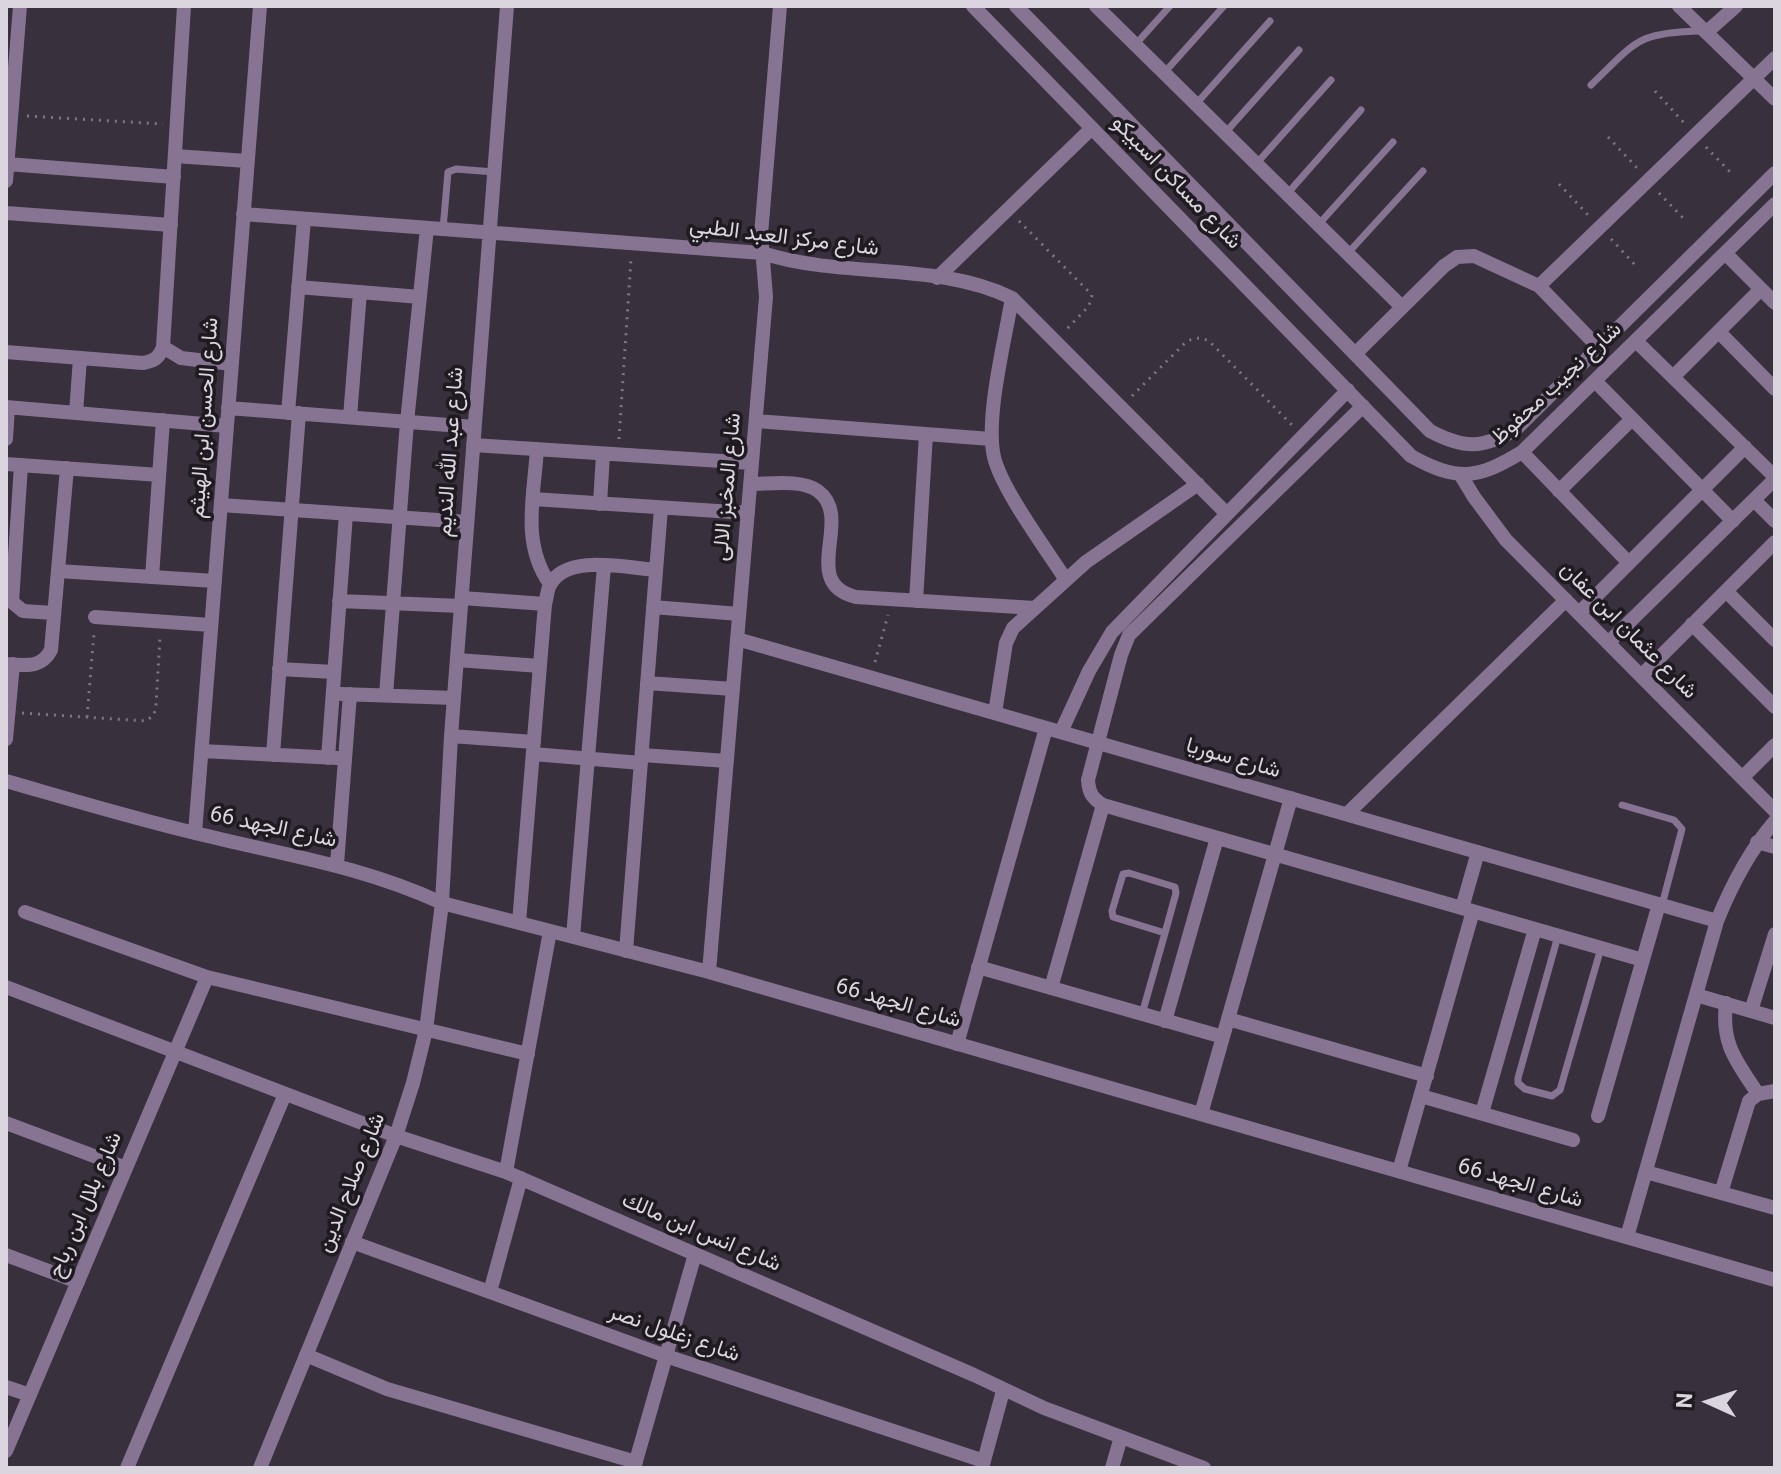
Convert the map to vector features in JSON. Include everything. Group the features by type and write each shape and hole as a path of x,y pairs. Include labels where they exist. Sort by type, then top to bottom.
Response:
{"street":[{"path":"6,181 20,6"},
{"path":"6,352 143,363 152,362 160,356 184,6"},
{"name":"شارع الحسن ابن الهيثم","path":"195,833 260,6"},
{"name":"شارع عبد الله النديم","path":"442,903 451,736 507,6"},
{"name":"شارع المخبز الالى","path":"709,972 766,297 763,217 780,6"},
{"name":"شارع مساكن اسبيكو","path":"973,6 1348,390"},
{"name":"شارع مساكن اسبيكو","path":"1016,6 1355,354"},
{"path":"1679,6 1775,99"},
{"path":"1708,31 1736,6"},
{"path":"1103,8 1135,45 1402,307"},
{"path":"1539,286 1775,58"},
{"path":"937,278 1092,128"},
{"path":"175,156 247,161"},
{"path":"7,164 174,177"},
{"name":"شارع نجيب محفوظ","path":"1355,354 1430,431 1451,442 1473,445 1496,441 1516,429 1775,173"},
{"name":"شارع نجيب محفوظ","path":"1348,390 1411,456 1434,469 1460,474 1493,470 1522,452 1775,204"},
{"path":"6,213 171,225"},
{"name":"شارع مركز العبد الطبي","path":"243,214 762,253 819,267 963,280 988,287 1012,298 1227,514"},
{"path":"273,755 291,510 298,287 304,219"},
{"path":"386,695 407,422 427,228"},
{"path":"1725,253 1775,303"},
{"path":"1355,354 1444,266 1457,257 1474,256 1539,286 1598,347"},
{"path":"298,287 420,297"},
{"path":"1673,377 1761,289"},
{"path":"350,417 360,292"},
{"path":"1012,298 991,439 994,460 1002,479 1066,580"},
{"path":"1719,332 1775,389"},
{"path":"1608,643 1775,478 1636,341"},
{"path":"163,347 181,358 232,364"},
{"path":"76,413 80,358"},
{"path":"1595,381 1733,521"},
{"path":"1061,732 1094,661 1112,632 1348,390"},
{"path":"1363,406 1129,635 1088,780 1089,791 1094,800 1103,805 1643,960"},
{"path":"6,439 7,407 227,426"},
{"path":"228,408 474,427"},
{"path":"1559,491 1632,419"},
{"path":"152,577 163,420"},
{"path":"756,421 991,439"},
{"path":"916,601 926,434"},
{"path":"473,445 752,463"},
{"path":"1579,613 1745,447"},
{"path":"537,449 531,536 539,570 550,584"},
{"path":"1522,452 1629,563"},
{"path":"600,504 611,454"},
{"path":"54,613 23,611 12,602 14,464 159,475"},
{"path":"6,739 9,664 31,666 46,658 51,650 67,468"},
{"name":"شارع عثمان ابن عفان","path":"1460,474 1506,540 1775,811"},
{"path":"750,484 803,486 817,491 828,502 831,517 828,570 831,584 842,594 1035,608"},
{"path":"995,713 1009,635 1086,562 1198,484"},
{"path":"533,499 748,513"},
{"path":"1754,500 1775,521"},
{"path":"221,505 467,522"},
{"path":"626,951 661,508"},
{"path":"328,758 346,514"},
{"path":"1641,676 1775,542"},
{"path":"519,923 545,604 550,584 563,570 582,564 656,570"},
{"path":"573,937 604,566"},
{"path":"58,571 215,581"},
{"path":"1726,591 1775,640"},
{"path":"1347,814 1566,600"},
{"path":"339,601 545,604"},
{"path":"653,607 739,614"},
{"path":"95,617 211,625"},
{"path":"1692,624 1775,707"},
{"name":"شارع سوريا","path":"737,639 1717,921"},
{"path":"457,660 540,666"},
{"path":"279,669 334,672"},
{"path":"647,683 733,689"},
{"path":"332,694 454,698"},
{"path":"337,864 350,694"},
{"path":"957,1044 1046,728"},
{"path":"451,736 588,758 727,761"},
{"path":"1742,778 1775,745"},
{"path":"202,751 345,759"},
{"name":"شارع الجهد 66","path":"6,781 195,833 337,864 403,885 442,903 709,972 1775,1280"},
{"path":"1201,1114 1291,798"},
{"path":"1051,988 1103,805"},
{"path":"1627,1237 1717,921 1734,880 1757,842 1775,821"},
{"path":"1165,1021 1217,838"},
{"path":"1757,842 1775,847"},
{"path":"1399,1171 1427,1076 1468,910 1478,852"},
{"name":"شارع صلاح الدين","path":"260,1468 396,1136 426,1030 442,903"},
{"path":"1598,1116 1660,904"},
{"path":"25,912 207,977 528,1054"},
{"path":"1482,1113 1535,929"},
{"path":"506,1172 550,931"},
{"path":"1751,1011 1772,955 1775,934"},
{"path":"978,967 1223,1037"},
{"name":"شارع بلال ابن رباح","path":"6,1451 207,977"},
{"name":"شارع انس ابن مالك","path":"6,987 396,1136 521,1178 974,1375 1003,1391 1204,1468"},
{"path":"1696,995 1775,1018"},
{"path":"1726,1003 1724,1023 1727,1043 1758,1094"},
{"path":"1228,1019 1427,1076"},
{"path":"1721,1193 1749,1101 1758,1094 1775,1091"},
{"path":"127,1468 285,1094"},
{"path":"1421,1096 1573,1140"},
{"path":"6,1123 126,1168"},
{"path":"1646,1172 1775,1208"},
{"path":"490,1292 521,1178"},
{"name":"شارع زغلول نصر","path":"352,1242 666,1356 983,1464"},
{"path":"306,1355 387,1389 635,1465 695,1254"},
{"path":"6,1255 78,1282"},
{"path":"6,1387 30,1395"},
{"path":"983,1464 1003,1391"},
{"path":"1112,1468 1121,1437"}],"lane":[{"path":"1135,45 1170,6"},
{"path":"1164,73 1224,6"},
{"path":"1196,104 1270,21"},
{"path":"1591,85 1646,36 1660,32 1708,31"},
{"path":"1225,133 1299,50"},
{"path":"1256,164 1331,80"},
{"path":"1287,194 1361,110"},
{"path":"1318,225 1393,142"},
{"path":"443,229 448,172 456,169 494,172"},
{"path":"1348,253 1423,171"},
{"path":"1622,805 1674,820 1682,829 1660,904"},
{"path":"1142,1014 1165,933 1176,893 1175,887 1129,873 1123,874 1113,917 1165,933"},
{"path":"1558,936 1518,1078 1518,1083 1525,1089 1552,1096 1560,1090 1601,948"}],"path":[{"path":"11,114 177,125"},
{"path":"1008,210 1092,295 1089,306 1055,341"},
{"path":"611,454 632,243"},
{"path":"1121,407 1185,343 1201,338 1209,341 1303,436"},
{"path":"870,677 893,599"},
{"path":"87,718 95,617"},
{"path":"9,712 146,721 154,715 162,622"}]}
